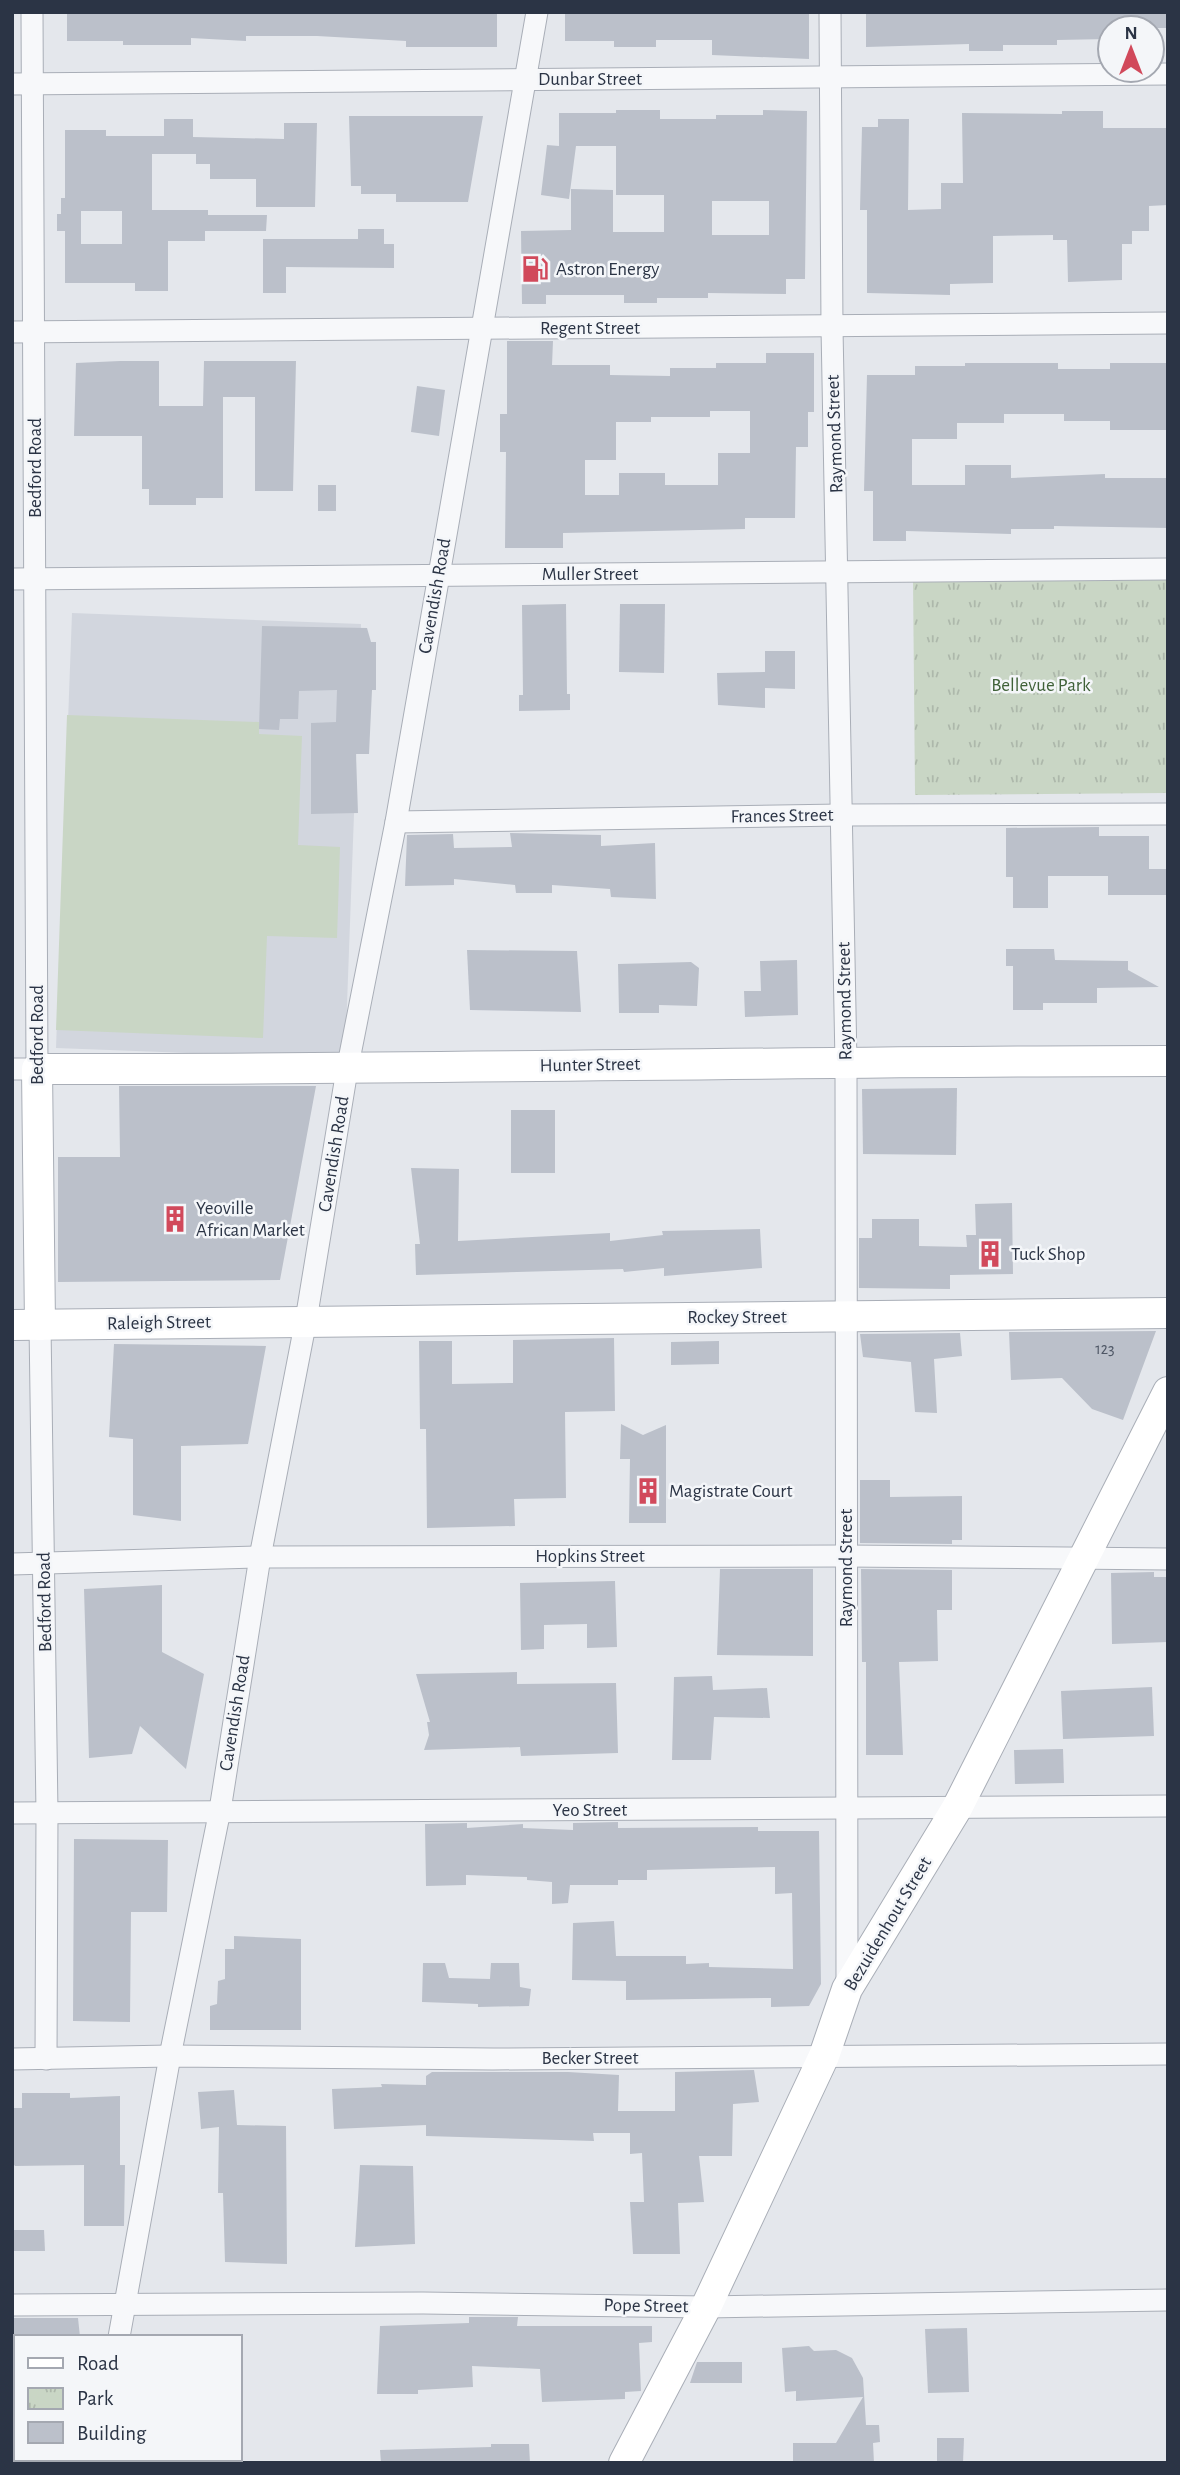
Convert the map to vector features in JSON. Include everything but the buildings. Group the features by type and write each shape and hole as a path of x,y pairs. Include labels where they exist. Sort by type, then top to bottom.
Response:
{"main road":[{"name":"Hunter Street","path":"24,1069 347,1070 1168,1061"},
{"name":"Bedford Road","path":"24,1069 26,1325"},
{"name":"Rockey Street","path":"306,1321 1168,1313"},
{"name":"Raleigh Street","path":"26,1325 306,1321"},
{"name":"Bezuidenhout Street","path":"624,2463 706,2307 824,2056 847,1989 957,1808 1168,1392"}],"street":[{"name":"Bedford Road","path":"24,1069 36,579 34,332 22,84 32,12"},
{"name":"Cavendish Road","path":"119,2335 170,2056 220,1810 260,1557 306,1321 347,1070 396,822 537,12"},
{"name":"Raymond Street","path":"830,12 832,328 839,572 846,1063 845,1556 849,1809 847,1989"},
{"name":"Dunbar Street","path":"22,84 1168,74"},
{"name":"Regent Street","path":"12,332 832,328 1168,323"},
{"name":"Muller Street","path":"12,579 1168,569"},
{"name":"Frances Street","path":"396,822 841,815 1168,814"},
{"name":"Bedford Road","path":"26,1325 45,1563 46,2059"},
{"name":"Hopkins Street","path":"12,1564 260,1557 845,1556 1168,1559"},
{"name":"Yeo Street","path":"12,1813 1168,1806"},
{"name":"Becker Street","path":"12,2059 170,2056 493,2059 1168,2054"},
{"name":"Pope Street","path":"12,2305 124,2302 706,2307 1168,2300"}],"shaded area":[{"path":"72,613 361,624 345,1059 56,1048"}],"green space":[{"name":"Bellevue Park","path":"1168,575 1168,793 915,795 913,578"},
{"path":"67,715 259,722 259,734 302,736 298,845 340,847 337,938 267,936 263,1038 56,1030"}],"place":[{"name":"Astron Energy","path":"535,269"},
{"name":"Yeoville African Market","path":"175,1219"},
{"name":"Tuck Shop","path":"990,1254"},
{"name":"Magistrate Court","path":"648,1491"}]}
